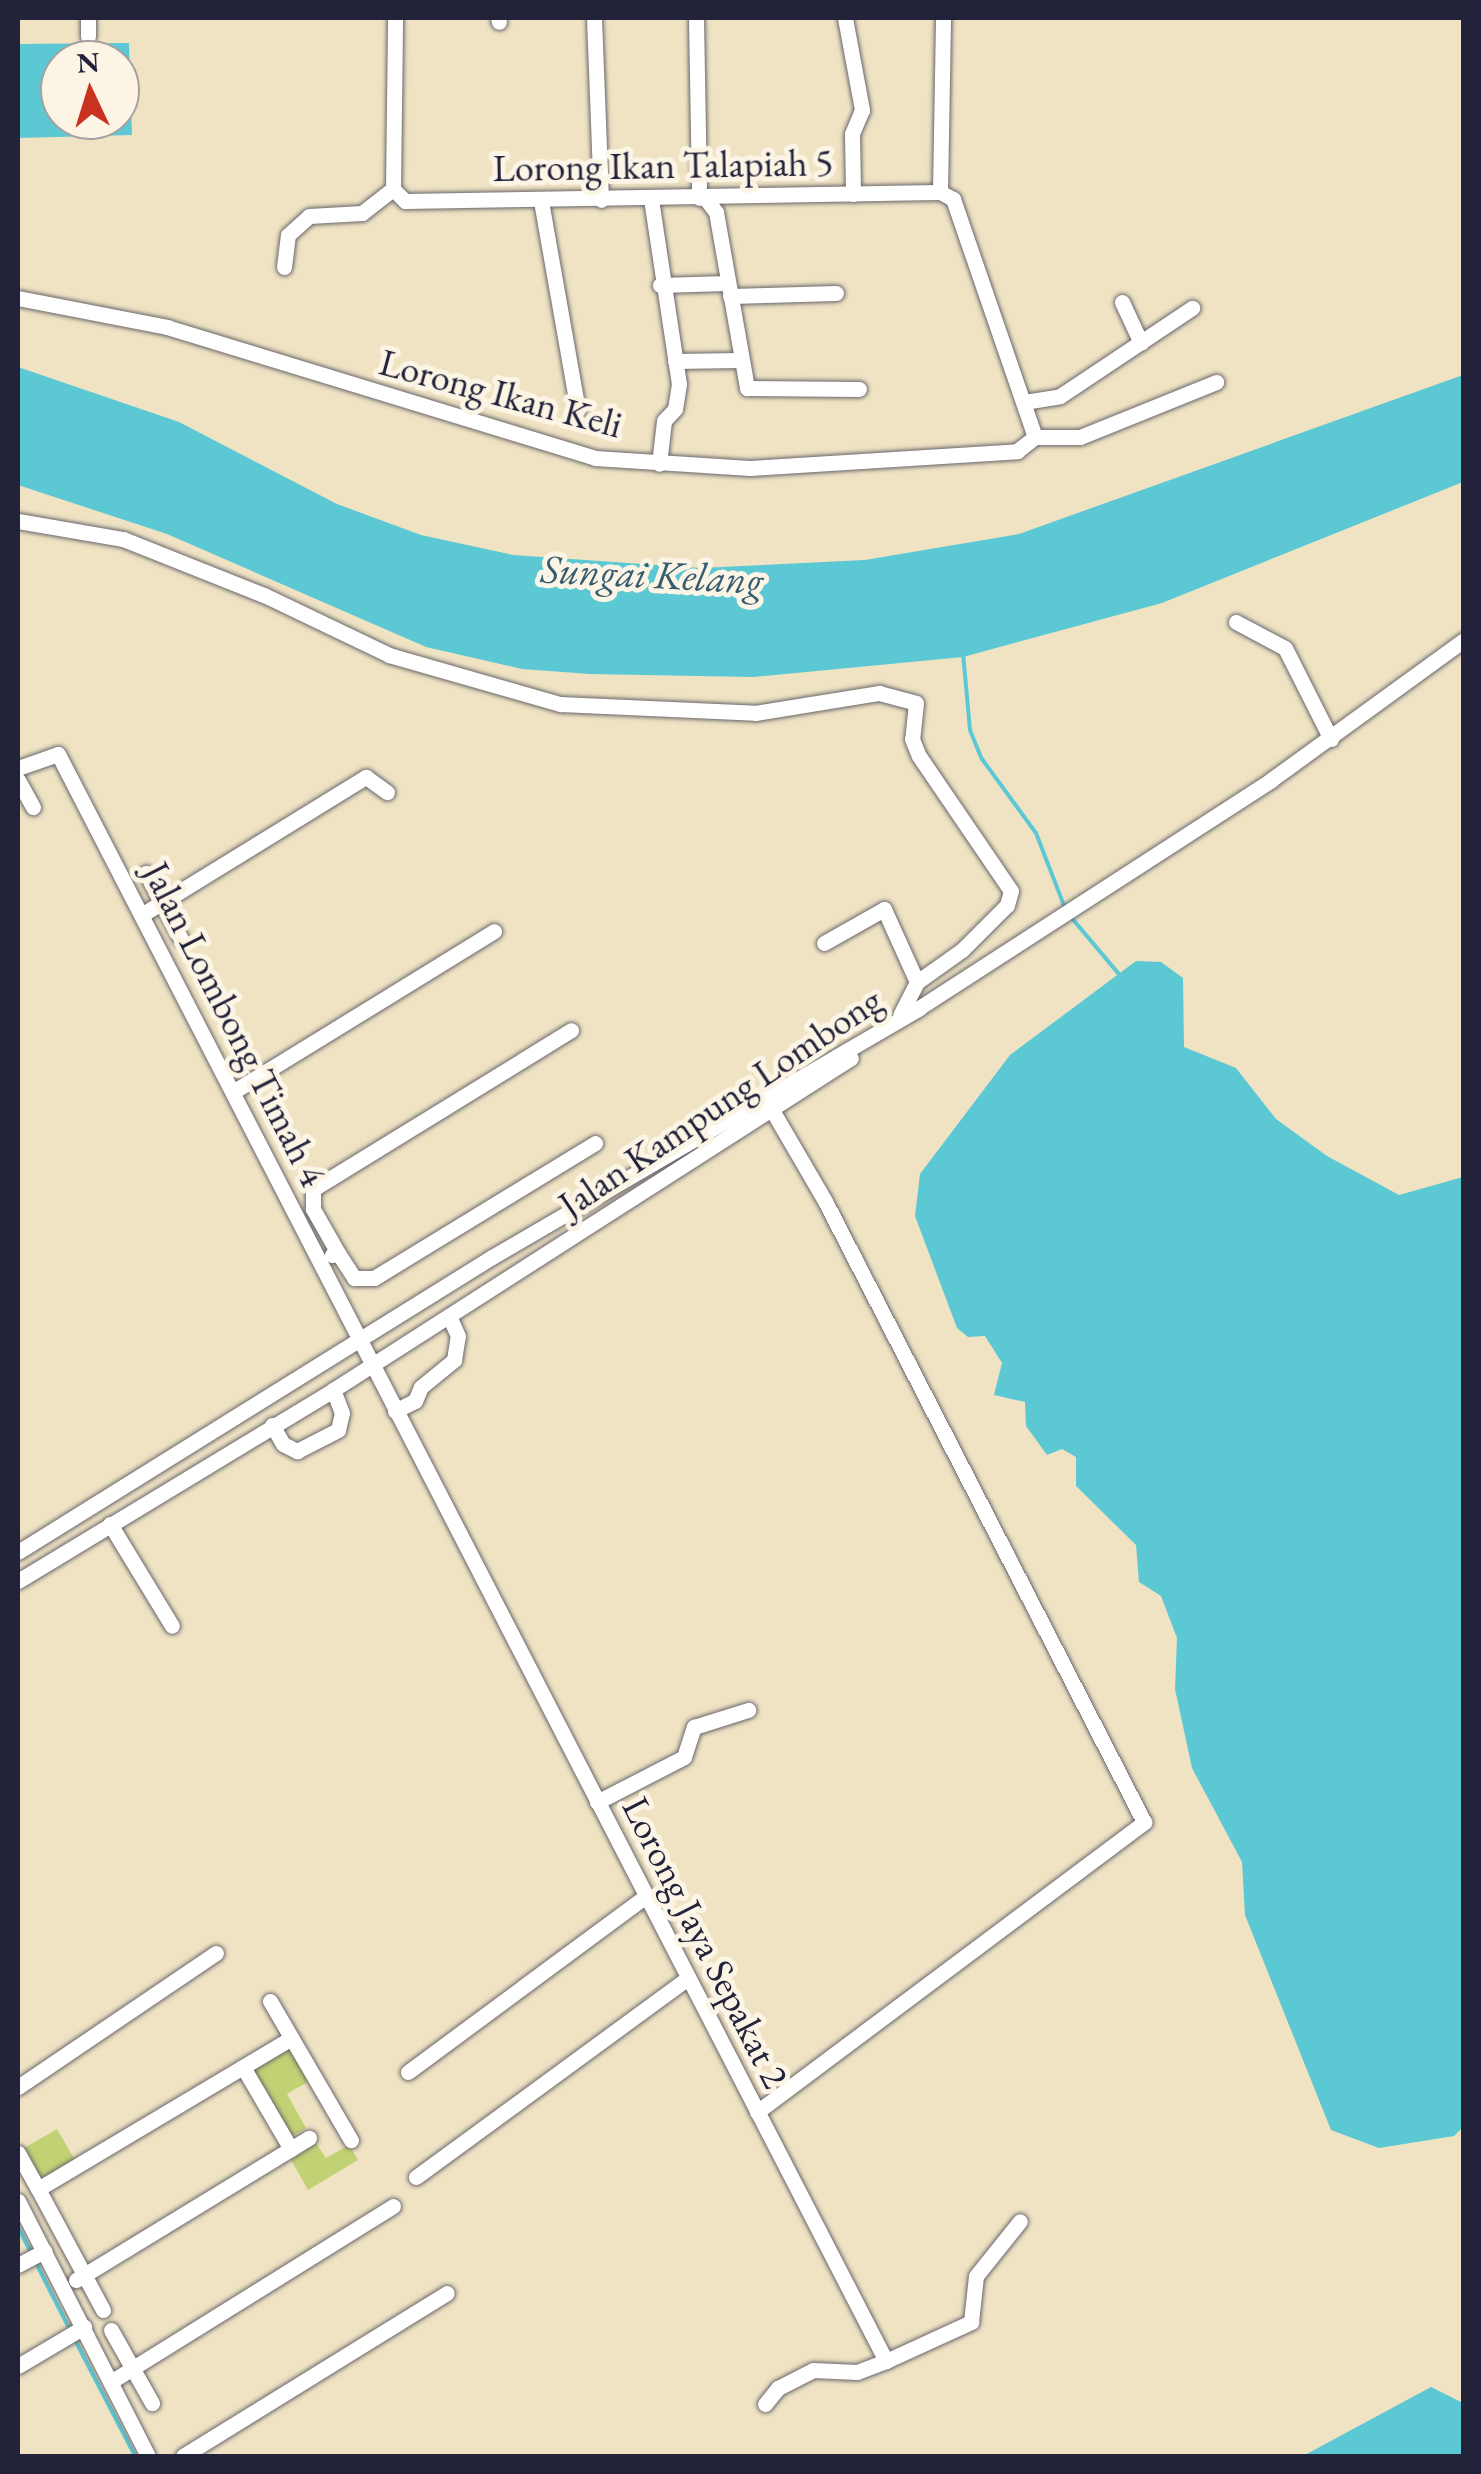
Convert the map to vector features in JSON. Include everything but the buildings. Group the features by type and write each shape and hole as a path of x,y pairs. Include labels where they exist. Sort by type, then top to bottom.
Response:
{"street":[{"path":"88,18 88,36"},
{"path":"284,267 288,235 309,216 362,213 392,189 395,18"},
{"path":"594,18 601,200"},
{"path":"696,18 702,198 716,212 742,380 754,390 859,390"},
{"path":"844,18 862,110 852,134 853,194"},
{"path":"942,18 940,192 953,199 1035,437"},
{"name":"Lorong Ikan Talapiah 5","path":"392,189 405,201 940,192"},
{"path":"651,199 660,285 679,384 675,410 664,421 659,464"},
{"path":"541,201 578,410"},
{"path":"660,285 836,292"},
{"name":"Lorong Ikan Keli","path":"18,298 167,327 595,458 659,464 750,468 1018,451 1035,437 1080,437 1216,382"},
{"path":"1122,302 1141,342"},
{"path":"1024,402 1047,403 1192,308"},
{"path":"675,361 740,360"},
{"path":"18,522 123,539 389,655 560,704 755,713 879,693 916,702 912,739 919,756 1011,891 1007,905 962,950 916,982 898,1019"},
{"path":"1236,622 1285,648 1331,739"},
{"path":"919,1008 1331,739 1464,640"},
{"name":"Jalan Lombong Timah 4","path":"18,768 49,752 58,754 236,1090 370,1365"},
{"path":"143,914 366,777 387,792"},
{"path":"18,780 33,807"},
{"path":"146,873 181,939"},
{"path":"824,943 884,909 916,982"},
{"path":"236,1090 494,930"},
{"name":"Jalan Kampung Lombong","path":"18,1581 333,1390 919,1008"},
{"name":"Jalan Kampung Lombong","path":"18,1552 358,1341 769,1103 919,1008"},
{"path":"571,1030 313,1190 313,1209 354,1278 374,1278 595,1142"},
{"path":"757,2112 1144,1822 769,1103"},
{"path":"319,1262 338,1253"},
{"path":"394,1411 414,1401 421,1387 454,1360 458,1336 449,1316"},
{"name":"Lorong Jaya Sepakat 2","path":"370,1365 886,2361"},
{"path":"272,1426 283,1444 298,1451 338,1430 342,1414 333,1390"},
{"path":"110,1524 172,1626"},
{"path":"597,1802 684,1757 694,1727 748,1710"},
{"path":"408,2072 646,1896"},
{"path":"18,2088 216,1952"},
{"path":"416,2177 688,1978"},
{"path":"270,2002 351,2140"},
{"path":"38,2190 290,2038"},
{"path":"242,2067 291,2149"},
{"path":"64,2287 309,2138"},
{"path":"18,2154 104,2310"},
{"path":"18,2201 148,2456"},
{"path":"112,2381 393,2206"},
{"path":"765,2404 778,2388 814,2370 857,2372 971,2322 976,2276 1020,2221"},
{"path":"18,2265 44,2252"},
{"path":"183,2456 448,2293"},
{"path":"18,2366 84,2327"},
{"path":"110,2330 152,2404"}],"green space":[{"path":"291,2047 311,2080 287,2094 306,2128 290,2137 251,2071"},
{"path":"57,2129 75,2160 40,2180 22,2149"},
{"path":"316,2143 326,2158 349,2145 358,2160 308,2190 291,2160"}],"water":[{"path":"18,44 40,44 40,137 18,138"},
{"name":"Sungai Kelang","path":"18,367 179,422 337,504 421,535 513,555 700,568 865,560 1019,534 1463,375 1463,482 1162,603 963,657 753,677 522,669 426,647 167,534 18,485"},
{"path":"1136,961 1161,962 1183,978 1184,1047 1236,1068 1276,1119 1327,1156 1399,1195 1463,1177 1464,2126 1454,2136 1379,2148 1331,2130 1245,1915 1242,1862 1192,1768 1175,1689 1177,1638 1161,1596 1139,1582 1136,1545 1076,1486 1076,1457 1062,1449 1047,1455 1026,1426 1025,1402 994,1395 1002,1363 985,1336 968,1337 957,1328 915,1216 920,1174 1010,1055"},
{"path":"1431,2387 1463,2403 1463,2456 1303,2456"}],"waterway":[{"path":"963,653 970,730 982,759 1036,833 1065,908"},
{"path":"1070,916 1118,973"},
{"path":"18,2227 29,2249"},
{"path":"37,2265 68,2326"},
{"path":"76,2342 135,2456"}]}
